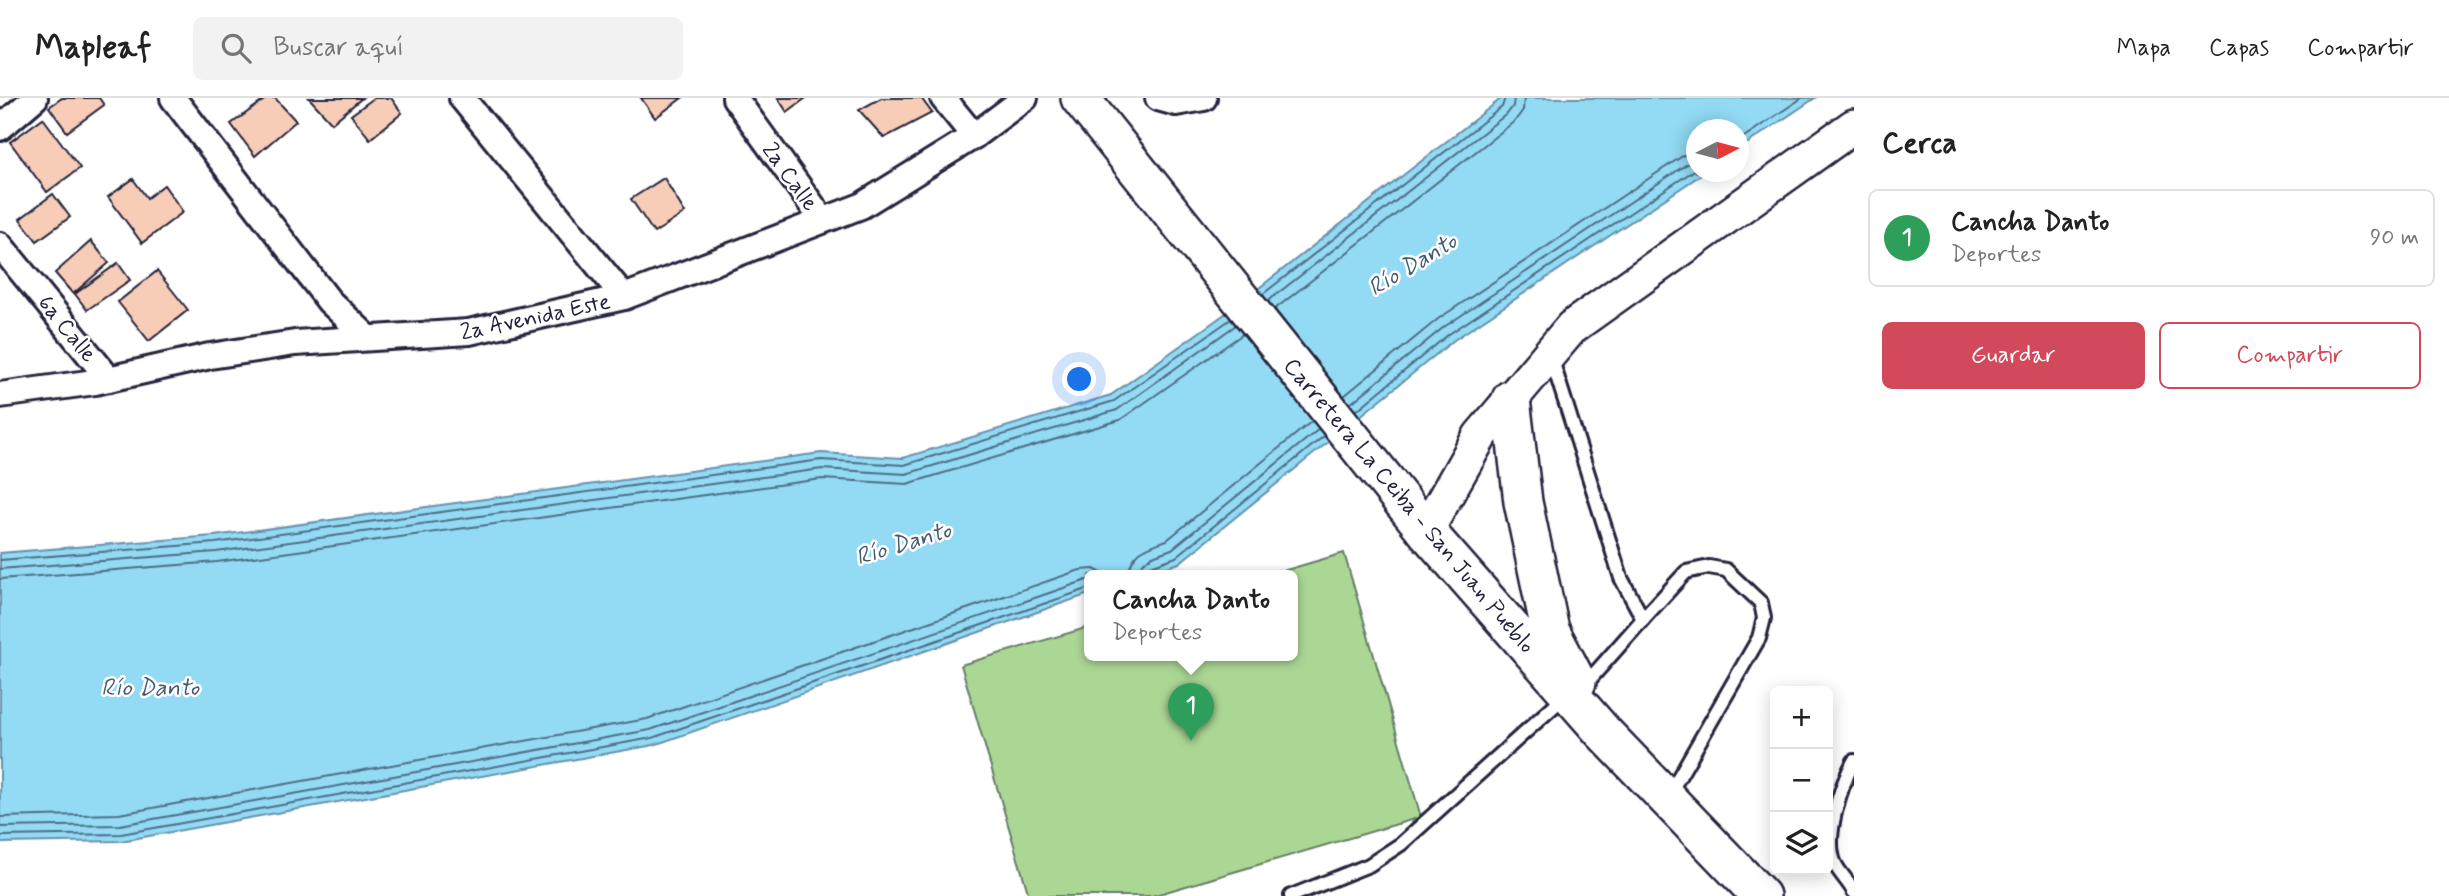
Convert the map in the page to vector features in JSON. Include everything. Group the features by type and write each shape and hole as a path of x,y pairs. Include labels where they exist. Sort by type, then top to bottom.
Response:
{"main road":[{"name":"Carretera La Ceiba - San Juan Pueblo","path":"1084,103 1426,531 1574,691 1603,732 1760,896"},
{"path":"1511,399 1523,502 1550,630 1574,691"}],"street":[{"path":"0,128 35,98"},
{"path":"173,98 329,302 368,338"},
{"path":"462,98 624,297"},
{"name":"2a Calle","path":"735,98 822,219"},
{"path":"943,98 974,136"},
{"name":"2a Avenida Este","path":"0,395 109,379 222,354 295,343 469,332 624,297 861,206 974,136 1024,98"},
{"path":"1158,98 1176,103 1204,98"},
{"path":"1426,531 1480,436 1572,327 1854,126"},
{"name":"6a Calle","path":"0,245 109,379"}],"lane":[{"path":"1550,354 1621,578 1643,619"},
{"path":"1291,896 1369,865 1401,844 1574,691 1686,572 1709,568 1726,570 1761,603 1764,618 1759,638 1666,799"},
{"path":"1854,761 1842,788 1832,836 1835,864 1854,892"}],"green space":[{"path":"1344,553 1421,817 1152,896 1029,896 961,665 1084,628 1084,661 1298,661 1298,570 1286,570"}],"water":[{"name":"Río Danto","path":"1502,98 1815,98 1749,142 1749,119 1686,119 1686,182 1690,182 1454,340 1179,563 1160,570 1084,570 1084,596 654,745 121,841 0,843 0,553 214,536 821,453 903,458 1111,395 1236,306"}],"building":[{"path":"62,98 99,98 104,105 67,132 49,107"},
{"path":"267,98 275,98 296,121 255,156 231,124"},
{"path":"309,98 362,98 332,123"},
{"path":"374,98 391,98 402,113 370,139 351,115"},
{"path":"641,98 682,98 655,118"},
{"path":"778,98 806,98 787,112"},
{"path":"881,98 921,98 932,113 884,138 859,110"},
{"path":"43,118 80,168 47,192 10,142"},
{"path":"664,178 685,213 654,233 631,199"},
{"path":"133,179 147,198 164,185 183,212 142,243 108,197"},
{"path":"53,194 70,217 37,241 20,219"},
{"path":"91,241 109,263 73,294 55,273"},
{"path":"118,263 130,280 87,310 75,294"},
{"path":"157,271 188,310 149,341 118,302"}],"place":[{"name":"Cancha Danto","path":"1191,741"}]}
